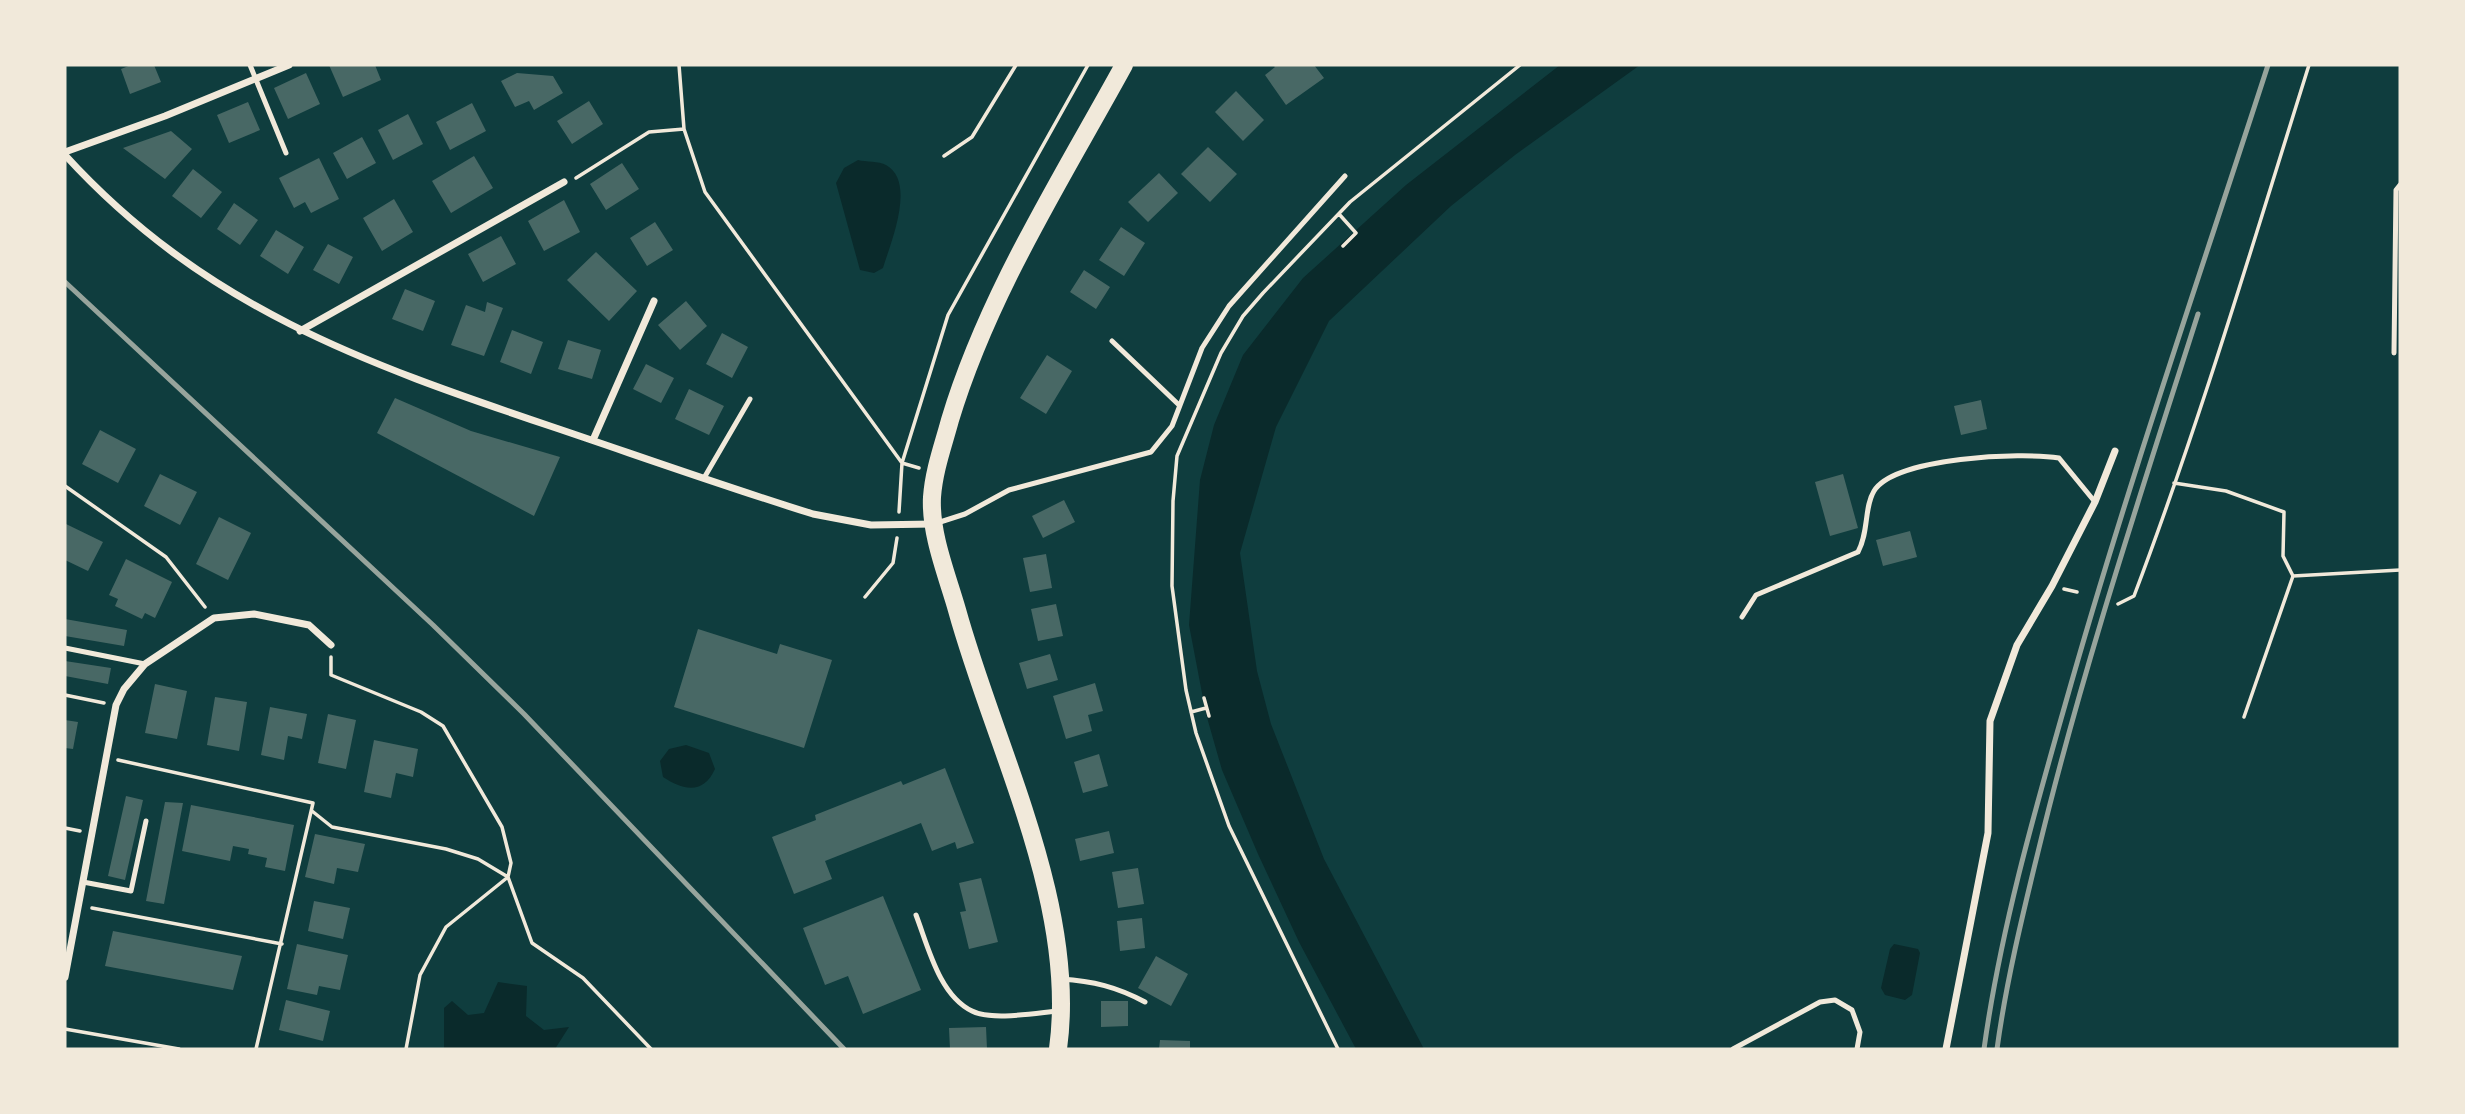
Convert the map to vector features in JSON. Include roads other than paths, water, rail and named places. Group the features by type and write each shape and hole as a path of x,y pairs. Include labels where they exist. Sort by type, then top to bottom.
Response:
{"main road":[{"path":"1058,1049 1061,1010 1050,900 970,656 934,524 932,500 934,473 961,385 991,309 1124,65"}],"street":[{"path":"289,65 65,153 112,203 188,265 242,300 300,331 461,395 813,514 856,523 898,527 934,524"},
{"path":"300,331 564,182"},
{"path":"593,440 654,301"},
{"path":"1946,1049 1988,833 1990,720 2017,645 2095,502 2115,451"},
{"path":"65,977 116,705 124,689 145,664 214,618 254,614 309,625 331,645"}],"lane":[{"path":"250,65 286,153"},
{"path":"934,524 965,514 1009,490 1151,452 1172,426 1202,348 1229,306 1345,176"},
{"path":"2394,352 2396,190 2400,185"},
{"path":"1112,341 1179,405"},
{"path":"704,478 750,399"},
{"path":"1742,617 1756,595 1858,552 1866,536 1868,510 1874,490 1889,479 1947,460 2032,453 2059,458 2095,502"},
{"path":"65,648 145,664"},
{"path":"83,882 131,891 146,821"},
{"path":"916,915 941,978 956,1000 973,1012 1001,1015 1061,1010"},
{"path":"1058,979 1100,983 1119,988 1145,1002"},
{"path":"1733,1049 1820,1002 1835,1000 1852,1010 1860,1032 1857,1049"}],"water":[{"path":"1560,65 1640,65 1515,155 1451,206 1329,321 1276,427 1240,553 1257,671 1271,724 1324,859 1424,1049 1356,1049 1299,942 1258,854 1222,770 1206,714 1189,625 1200,480 1214,425 1243,355 1303,278 1406,185"},
{"path":"858,160 886,165 895,173 900,185 901,199 895,229 883,268 874,273 860,270 836,183 844,168"},
{"path":"686,745 709,753 715,769 705,783 693,788 678,785 663,777 660,761 669,749"},
{"path":"1894,944 1918,949 1920,953 1912,995 1905,1000 1885,995 1881,988 1890,949"},
{"path":"498,982 527,986 526,1016 544,1030 569,1027 555,1049 444,1049 444,1008 452,1001 468,1015 484,1013"}],"railway":[{"path":"1984,1049 2008,919 2088,624 2268,65"},
{"path":"65,282 433,625 524,714 844,1049"},
{"path":"1997,1049 2020,925 2055,784 2113,582 2198,314"}]}
